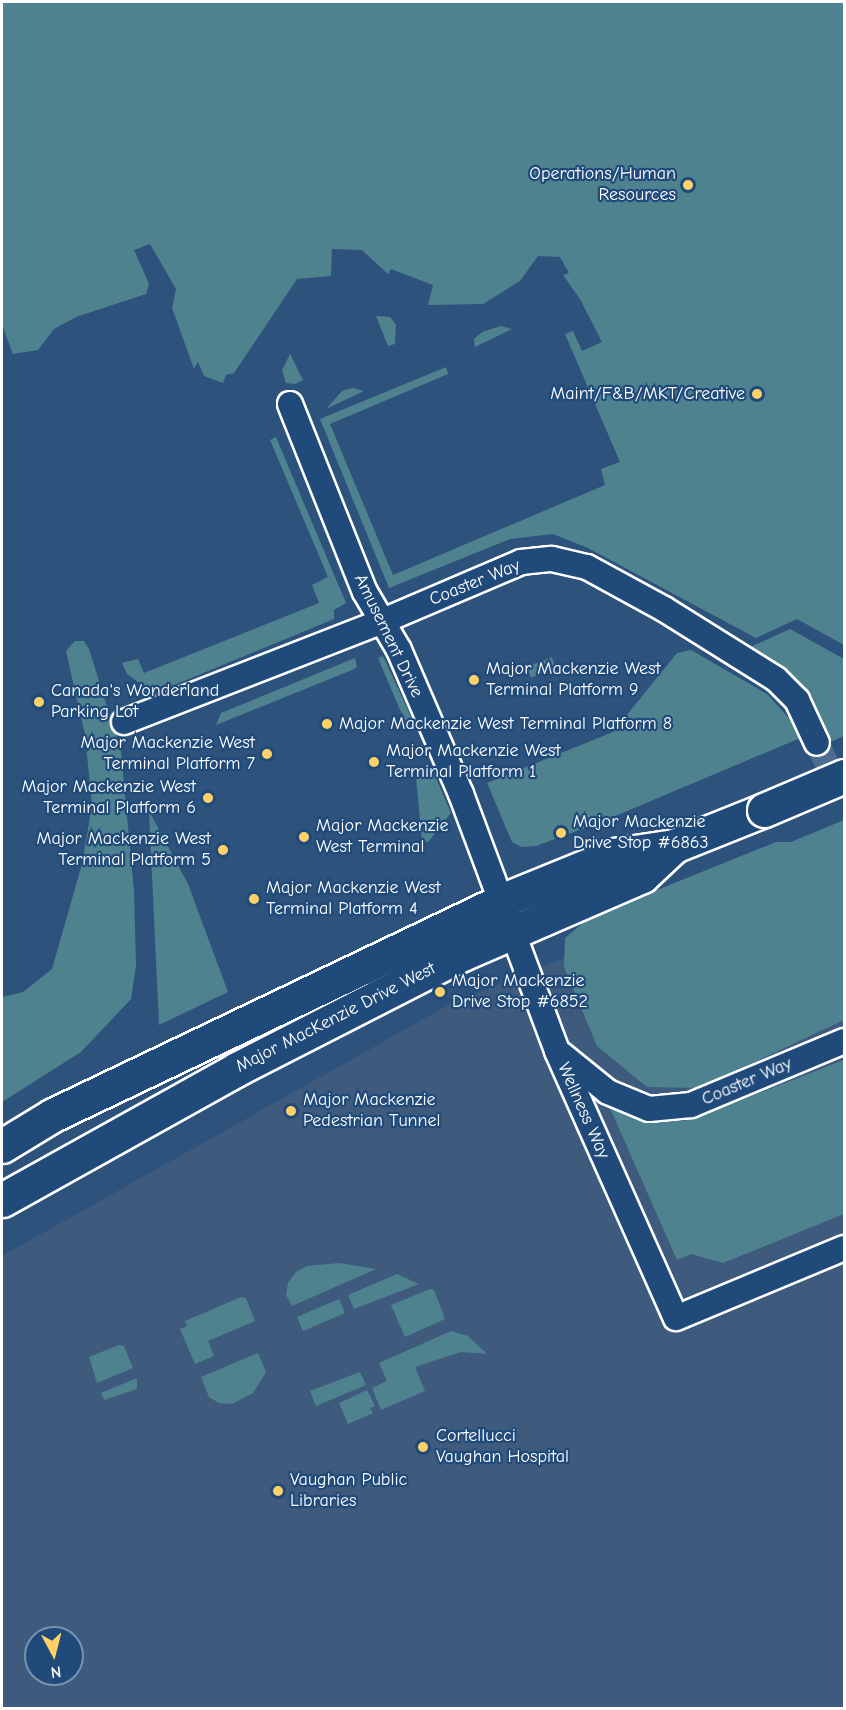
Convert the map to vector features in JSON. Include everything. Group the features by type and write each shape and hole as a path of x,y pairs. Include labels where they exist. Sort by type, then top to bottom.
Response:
{"main road":[{"name":"Major MacKenzie Drive West","path":"2,1146 53,1115 503,900 614,855 674,846 844,776"},
{"name":"Major MacKenzie Drive West","path":"2,1200 237,1069 510,933 642,876 674,846"}],"street":[{"name":"Amusement Drive","path":"290,404 365,592 383,621 457,784 503,900"},
{"name":"Coaster Way","path":"124,722 383,621 520,562 552,559 587,567 664,609 776,679 796,700 817,743"},
{"name":"Wellness Way","path":"503,900 510,933 556,1051 676,1318 844,1248"},
{"name":"Coaster Way","path":"556,1051 608,1092 649,1108 692,1105 844,1041"}],"shaded area":[{"name":"Cortellucci Vaughan Hospital","path":"844,846 844,1708 2,1708 2,1256 452,1003"}],"green space":[{"path":"2,2 844,2 844,645 797,619 756,638 588,548 553,534 510,539 389,588 320,419 446,367 448,374 330,424 393,575 605,485 601,469 620,462 565,334 573,331 582,351 602,342 580,299 563,275 569,273 560,257 538,256 520,281 483,304 428,305 433,285 391,269 388,274 362,250 332,249 331,276 297,279 234,373 226,375 223,383 204,376 198,362 194,369 172,308 176,289 150,244 134,250 149,284 146,294 76,317 54,329 38,350 13,354 2,325"},
{"path":"376,316 390,317 396,325 395,344 388,346"},
{"path":"501,326 512,329 475,347 474,339 482,332"},
{"path":"290,354 303,380 295,384 286,383 282,370"},
{"path":"353,388 364,391 326,409 342,391"},
{"path":"276,437 346,603 334,610 334,619 157,692 133,694 141,684 127,674 122,663 138,659 144,673 319,603 312,585 328,577 270,440"},
{"path":"790,629 844,659 844,736 828,743 748,648"},
{"path":"75,641 84,641 89,649 121,751 134,891 136,966 131,999 81,1052 2,1102 2,997 23,992 52,969 82,864 92,805 85,735 66,651"},
{"path":"691,650 767,694 805,736 601,822 536,846 521,847 512,842 487,783 613,732 677,653"},
{"path":"383,656 413,721 408,729 378,658"},
{"path":"552,657 555,667 531,678 527,667"},
{"path":"355,658 357,667 352,670 216,725 221,713"},
{"path":"425,771 433,771 451,813 428,842 422,841 416,778"},
{"path":"149,811 188,884 228,992 159,1025"},
{"path":"844,820 844,1020 699,1088 647,1087 597,1046 564,967 565,938 590,917 776,842 791,842"},
{"path":"844,1060 844,1214 723,1263 691,1254 677,1260 610,1108 656,1122 690,1120"},
{"path":"339,1263 376,1269 292,1306 286,1295 288,1283 296,1272 307,1266"},
{"path":"397,1274 419,1284 354,1309 348,1295"},
{"path":"430,1289 434,1290 445,1319 405,1337 391,1305"},
{"path":"241,1297 246,1298 255,1321 208,1341 214,1356 195,1364 180,1329 187,1326 185,1321"},
{"path":"339,1299 345,1313 303,1331 297,1317"},
{"path":"451,1331 468,1336 487,1354 461,1352 415,1367 425,1391 381,1410 372,1388 387,1381 379,1363"},
{"path":"119,1345 124,1346 133,1368 97,1383 89,1357"},
{"path":"258,1353 266,1372 253,1393 232,1404 219,1403 209,1397 201,1377"},
{"path":"360,1372 366,1385 316,1406 310,1391"},
{"path":"137,1378 137,1389 104,1400 101,1393"},
{"path":"367,1390 375,1406 370,1408 373,1413 348,1424 339,1403"}],"tunnel":[{"path":"817,743 844,800"}],"place":[{"name":"Operations/Human Resources","path":"688,185"},
{"name":"Maint/F&B/MKT/Creative","path":"757,394"},
{"name":"Major Mackenzie West Terminal Platform 9","path":"474,680"},
{"name":"Canada's Wonderland Parking Lot","path":"39,702"},
{"name":"Major Mackenzie West Terminal Platform 8","path":"327,724"},
{"name":"Major Mackenzie West Terminal Platform 7","path":"267,754"},
{"name":"Major Mackenzie West Terminal Platform 1","path":"374,762"},
{"name":"Major Mackenzie West Terminal Platform 6","path":"208,798"},
{"name":"Major Mackenzie Drive Stop #6863","path":"561,833"},
{"name":"Major Mackenzie West Terminal","path":"304,837"},
{"name":"Major Mackenzie West Terminal Platform 5","path":"223,850"},
{"name":"Major Mackenzie West Terminal Platform 4","path":"254,899"},
{"name":"Major Mackenzie Drive Stop #6852","path":"440,992"},
{"name":"Major Mackenzie Pedestrian Tunnel","path":"291,1111"},
{"name":"Cortellucci Vaughan Hospital","path":"423,1447"},
{"name":"Vaughan Public Libraries","path":"278,1491"}]}
